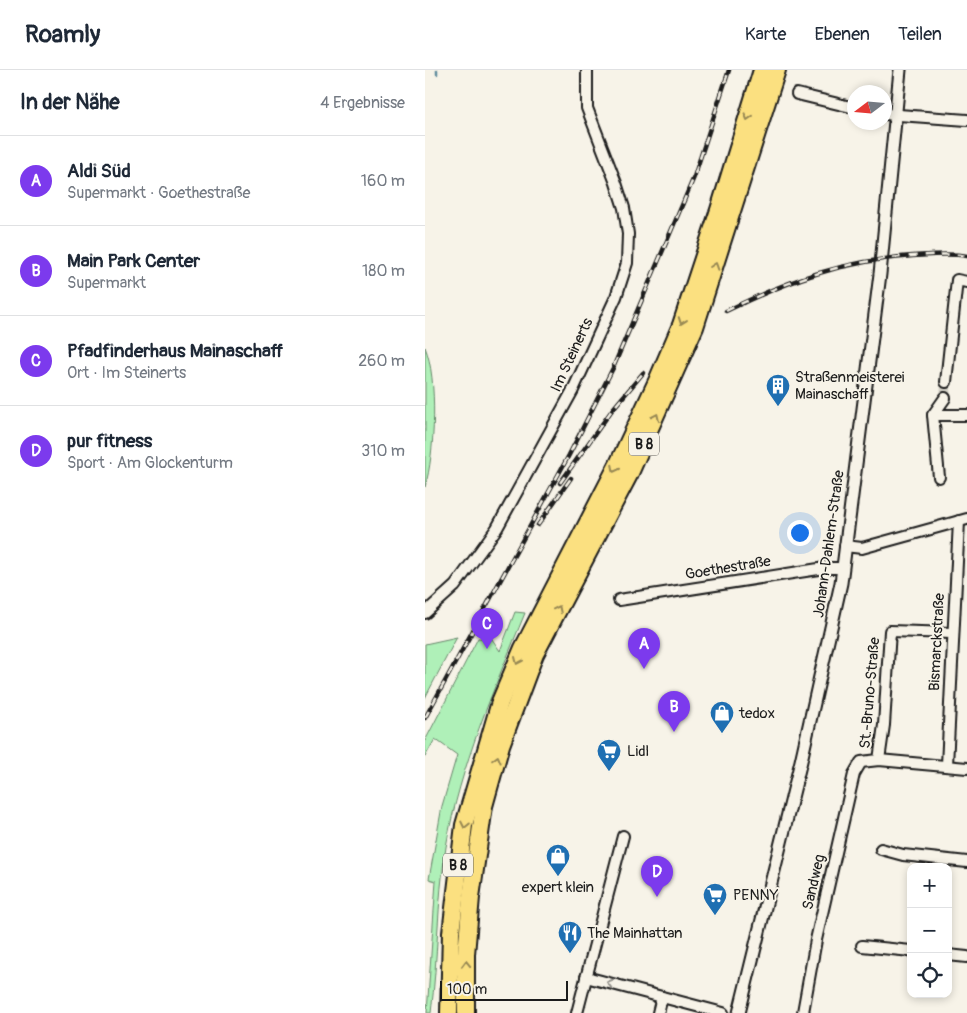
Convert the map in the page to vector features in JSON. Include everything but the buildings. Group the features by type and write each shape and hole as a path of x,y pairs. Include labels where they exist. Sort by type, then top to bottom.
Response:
{"highway":[{"name":"B 8","path":"449,1013 448,972 456,878 464,825 500,702 523,648 618,464 681,324 719,210 762,70"},
{"name":"B 8","path":"466,1013 466,954 471,897 484,806 501,745 535,654 630,473 695,327 777,70"},
{"path":"441,1013 448,972"}],"street":[{"name":"Johann-Dahlem-Straße","path":"892,105 900,70"},
{"name":"Im Steinerts","path":"425,613 455,586 497,528 573,390 616,296 627,263 628,234 624,208 587,108 587,73"},
{"path":"797,94 847,106"},
{"path":"892,114 967,120"},
{"name":"Johann-Dahlem-Straße","path":"739,1013 801,761 834,619 843,568 880,274 889,130"},
{"path":"946,382 962,281"},
{"path":"939,477 933,415 945,398"},
{"path":"933,415 967,415"},
{"path":"845,546 862,548 963,520"},
{"name":"Bismarckstraße","path":"947,765 952,633 963,520"},
{"name":"Goethestraße","path":"619,600 825,568 843,568"},
{"name":"St.-Bruno-Straße","path":"879,760 884,725 890,631 952,633"},
{"path":"879,760 967,768"},
{"name":"Sandweg","path":"803,1012 816,940 854,774 861,762 879,760"},
{"path":"577,1013 623,836"},
{"path":"881,849 903,855 967,862"},
{"path":"862,946 907,951"},
{"path":"952,955 967,957"},
{"path":"586,977 723,1013"},
{"path":"658,1013 662,997"}],"green space":[{"path":"425,347 432,377 434,416 431,456 425,487"},
{"path":"515,612 525,613 479,728 452,817 443,868 431,1013 427,1013 436,881 429,879 442,806 457,755 435,739 425,757 425,741 478,638 492,639 500,651"},
{"path":"457,637 425,698 425,644"}],"tunnel":[{"path":"945,398 946,382"}],"railway":[{"path":"425,718 569,455 613,368 694,177 729,70"},
{"path":"726,311 794,281 839,267 913,256 947,254 967,256"},
{"path":"560,483 612,410 643,373"},
{"path":"538,525 571,478"}],"place":[{"name":"Straßenmeisterei Mainaschaff","path":"778,407"},
{"name":"Pfadfinderhaus Mainaschaff","path":"487,649"},
{"name":"Aldi Süd","path":"644,669"},
{"name":"Main Park Center","path":"674,732"},
{"name":"tedox","path":"722,734"},
{"name":"Lidl","path":"609,772"},
{"name":"expert klein","path":"558,877"},
{"name":"pur fitness","path":"657,897"},
{"name":"PENNY","path":"715,916"},
{"name":"The Mainhattan","path":"570,954"}]}
